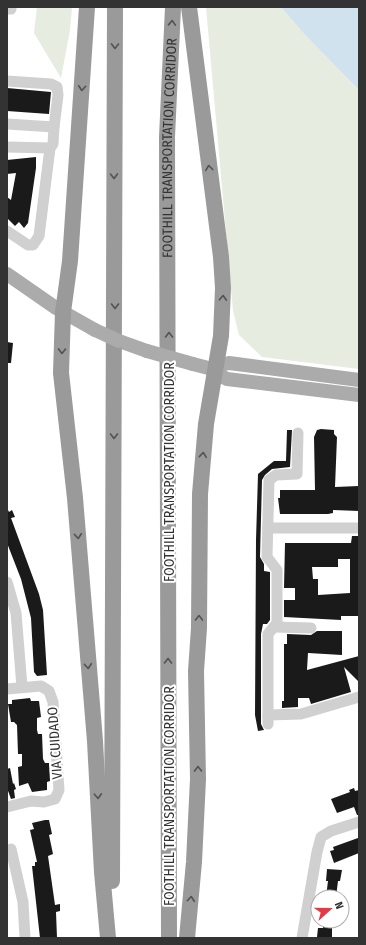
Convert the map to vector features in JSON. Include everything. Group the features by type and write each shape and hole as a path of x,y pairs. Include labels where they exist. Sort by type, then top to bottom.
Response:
{"highway":[{"path":"87,7 70,261 63,312 61,373 75,498 95,741 102,872 108,938"},
{"path":"112,938 115,7"},
{"name":"FOOTHILL TRANSPORTATION CORRIDOR","path":"169,938 167,137 173,7"},
{"path":"187,938 194,862 198,779 196,671 200,488 206,424 221,336 223,288 221,257 190,7"}],"main road":[{"path":"7,274 63,312 95,330 147,350 216,370 219,375 227,379 359,395"},
{"path":"216,370 220,365 229,363 359,380"}],"street":[{"path":"7,9 11,9 11,7"},
{"path":"7,81 51,84 56,87 58,95 39,236 33,245 28,245 7,231"},
{"path":"7,124 54,126"},
{"path":"7,147 50,148"},
{"path":"298,433 297,474 276,476 269,480 267,557 277,570 277,623 268,634 268,720 301,714 359,697"},
{"path":"268,528 359,528"},
{"path":"7,582 16,613 22,687 7,689"},
{"path":"274,627 311,628"},
{"name":"VIA CUIDADO","path":"7,807 31,801 44,802 55,799 59,790 53,702 51,696 49,691 41,686 22,687"},
{"path":"302,938 321,837 331,831 359,822"},
{"path":"12,849 23,902 25,938"}],"shaded area":[{"path":"37,7 72,7 70,30 61,78 34,33"},
{"path":"206,7 281,7 305,35 359,90 359,369 262,357 239,335 233,311"}],"water":[{"path":"281,7 359,7 359,90 305,35"}],"building":[{"path":"7,88 51,92 49,114 7,111"},
{"path":"36,157 36,168 28,223 24,228 19,222 15,226 7,218 7,197 11,200 16,173 7,174 7,160"},
{"path":"7,342 13,343 11,363 7,363"},
{"path":"287,430 292,430 290,467 272,469 262,480 260,557 264,564 264,571 270,572 270,620 267,624 263,624 261,634 261,724 264,730 258,731 255,715 258,474 274,461 286,461"},
{"path":"317,430 334,430 334,434 337,437 335,487 359,486 359,511 333,510 333,513 328,514 280,514 278,498 280,498 280,490 315,490 314,437"},
{"path":"7,508 9,512 12,510 15,517 11,518 39,594 43,610 47,675 37,676 34,672 31,618 21,579 7,543"},
{"path":"352,536 359,536 359,616 341,616 341,620 284,617 284,600 295,600 295,588 284,588 285,543 351,543","holes":["338,559 350,559 350,593 318,595 318,579 313,579 312,567 338,567"]},
{"path":"317,631 342,631 342,655 308,653 307,670 359,656 359,682 344,667 351,692 311,704 309,698 298,698 298,707 282,708 282,701 284,701 284,644 287,644 287,634 311,635"},
{"path":"30,698 31,701 39,701 41,717 37,718 37,730 38,734 42,734 43,759 45,763 49,763 50,781 47,782 47,790 32,792 28,783 19,786 18,767 22,766 22,754 18,754 17,725 14,722 11,722 8,704 12,704 12,700"},
{"path":"10,768 13,784 14,783 16,789 14,790 15,798 11,799 7,788 7,769"},
{"path":"354,788 355,791 359,790 359,815 357,815 354,807 337,813 331,799 350,792 349,790"},
{"path":"49,820 52,834 49,835 53,854 48,856 55,905 60,904 60,911 56,912 57,938 40,938 32,866 35,866 35,862 37,862 30,830 34,829 32,823"},
{"path":"358,838 359,853 334,863 330,851 334,850 333,847"},
{"path":"327,869 342,870 337,889 327,889 328,881 326,881"},
{"path":"318,929 332,929 332,938 317,937"}]}
